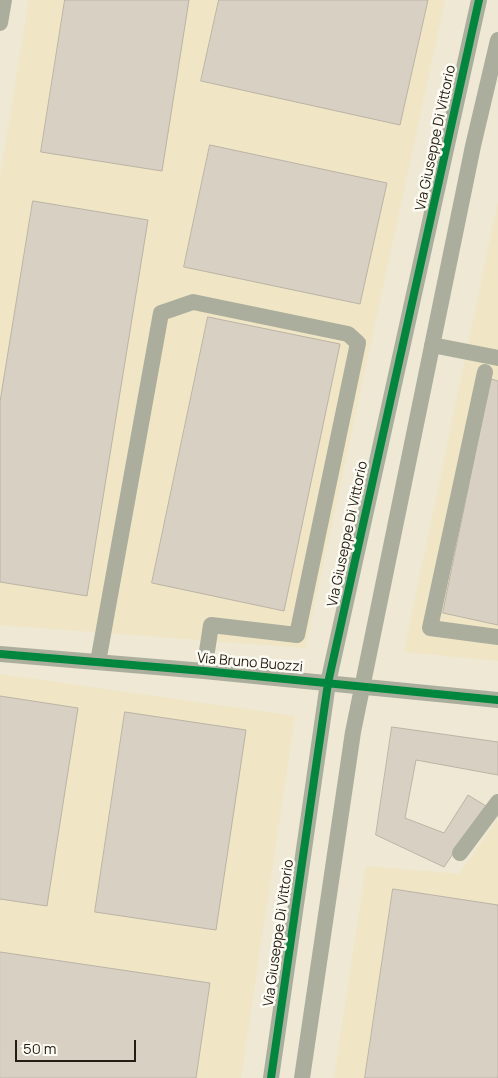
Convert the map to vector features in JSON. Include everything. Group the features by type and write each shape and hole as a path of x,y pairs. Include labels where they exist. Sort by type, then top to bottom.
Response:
{"street":[{"path":"0,23 4,0"},
{"name":"Via Giuseppe Di Vittorio","path":"271,1078 328,683 479,0"},
{"path":"302,1078 353,732 473,146 498,40"},
{"path":"98,662 161,313 193,302 348,334 358,343 297,635 211,625 204,671"},
{"path":"432,345 498,358"},
{"path":"485,372 430,628 498,637"},
{"name":"Via Bruno Buozzi","path":"0,654 204,671 498,700"},
{"path":"460,853 498,802"}],"shaded area":[{"path":"29,0 445,0 305,648 0,625 0,177"},
{"path":"498,201 498,661 404,652"},
{"path":"0,674 295,716 241,1078 0,1078"},
{"path":"498,819 498,1078 334,1078 366,866 459,874"}],"building":[{"path":"65,0 189,0 162,171 41,152"},
{"path":"219,0 428,0 400,125 201,81"},
{"path":"210,145 387,183 360,304 184,267"},
{"path":"33,201 148,220 87,596 0,582 0,402"},
{"path":"208,317 340,344 284,611 152,583"},
{"path":"491,379 498,381 498,625 443,613"},
{"path":"0,696 78,708 47,906 0,899"},
{"path":"125,712 246,730 216,930 95,912"},
{"path":"392,727 498,742 498,775 416,760 405,818 444,833 468,795 486,806 444,867 376,835"},
{"path":"393,889 498,905 498,1078 365,1078"},
{"path":"0,952 210,983 196,1078 0,1078"}],"cycle path":[{"path":"271,1078 328,683 479,0"},
{"path":"0,654 204,671 498,700"}]}
